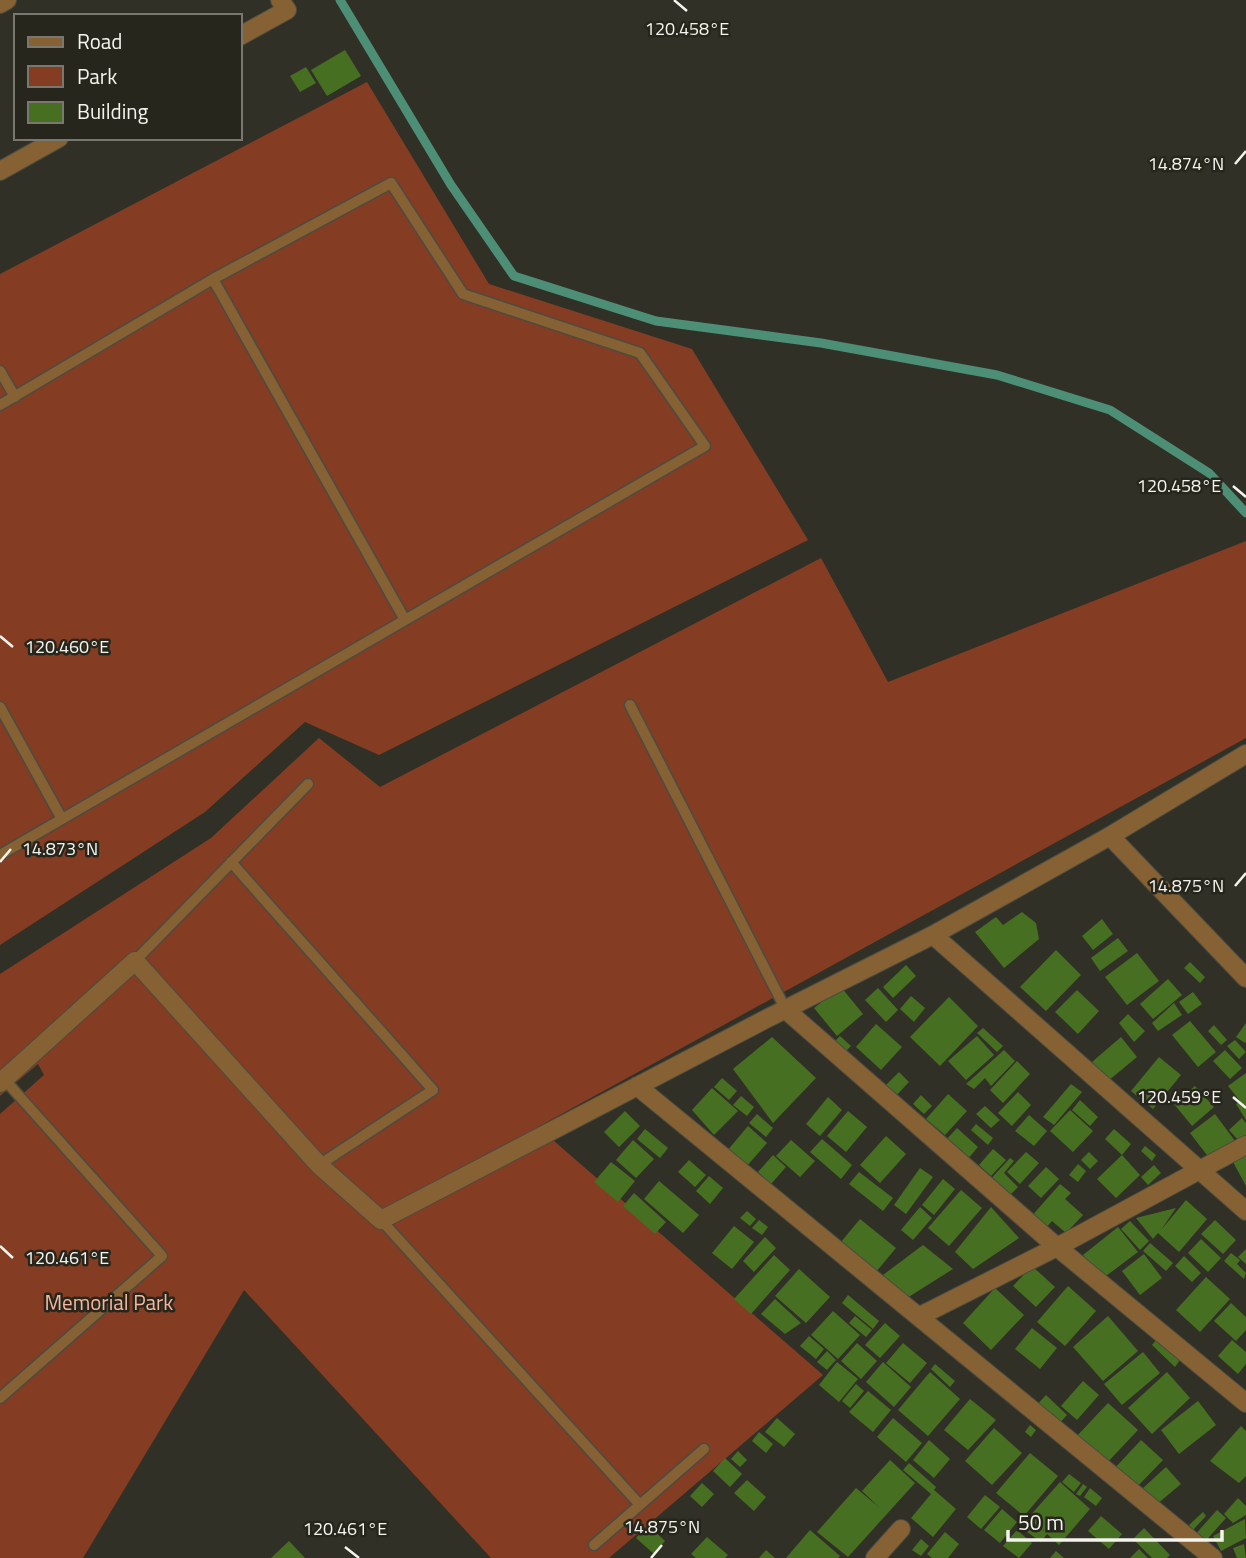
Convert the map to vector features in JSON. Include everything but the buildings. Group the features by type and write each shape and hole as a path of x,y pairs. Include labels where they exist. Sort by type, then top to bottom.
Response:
{"street":[{"path":"0,4 7,0"},
{"path":"242,35 284,5"},
{"path":"0,171 55,140"},
{"path":"2,1081 135,961 319,1165 381,1220 933,935 1110,836 1246,754"},
{"path":"1110,836 1246,978"},
{"path":"933,935 1246,1211"},
{"path":"786,1010 1057,1247 1246,1403"},
{"path":"637,1086 1213,1558"},
{"path":"920,1316 1057,1247 1246,1145"},
{"path":"875,1558 901,1529"}],"lane":[{"path":"0,405 214,279 391,183 463,294 640,353 705,446 0,855"},
{"path":"214,279 405,620"},
{"path":"0,371 15,397"},
{"path":"629,705 786,1010"},
{"path":"0,708 62,819"},
{"path":"135,961 308,784"},
{"path":"231,862 433,1090 319,1165"},
{"path":"0,1398 162,1256 2,1081"},
{"path":"381,1220 640,1505"},
{"path":"594,1545 704,1449"}],"green space":[{"path":"367,82 489,284 692,349 808,540 379,755 305,722 205,812 0,945 0,274"},
{"name":"Memorial Park","path":"1246,541 1246,738 538,1127 823,1375 609,1558 491,1558 244,1290 83,1558 0,1558 0,1114 44,1075 38,1064 0,1096 0,974 211,838 319,738 380,787 821,558 888,682"}],"waterway":[{"path":"340,0 451,185 514,276 656,321 821,343 997,375 1110,410 1209,473 1246,513"}]}
